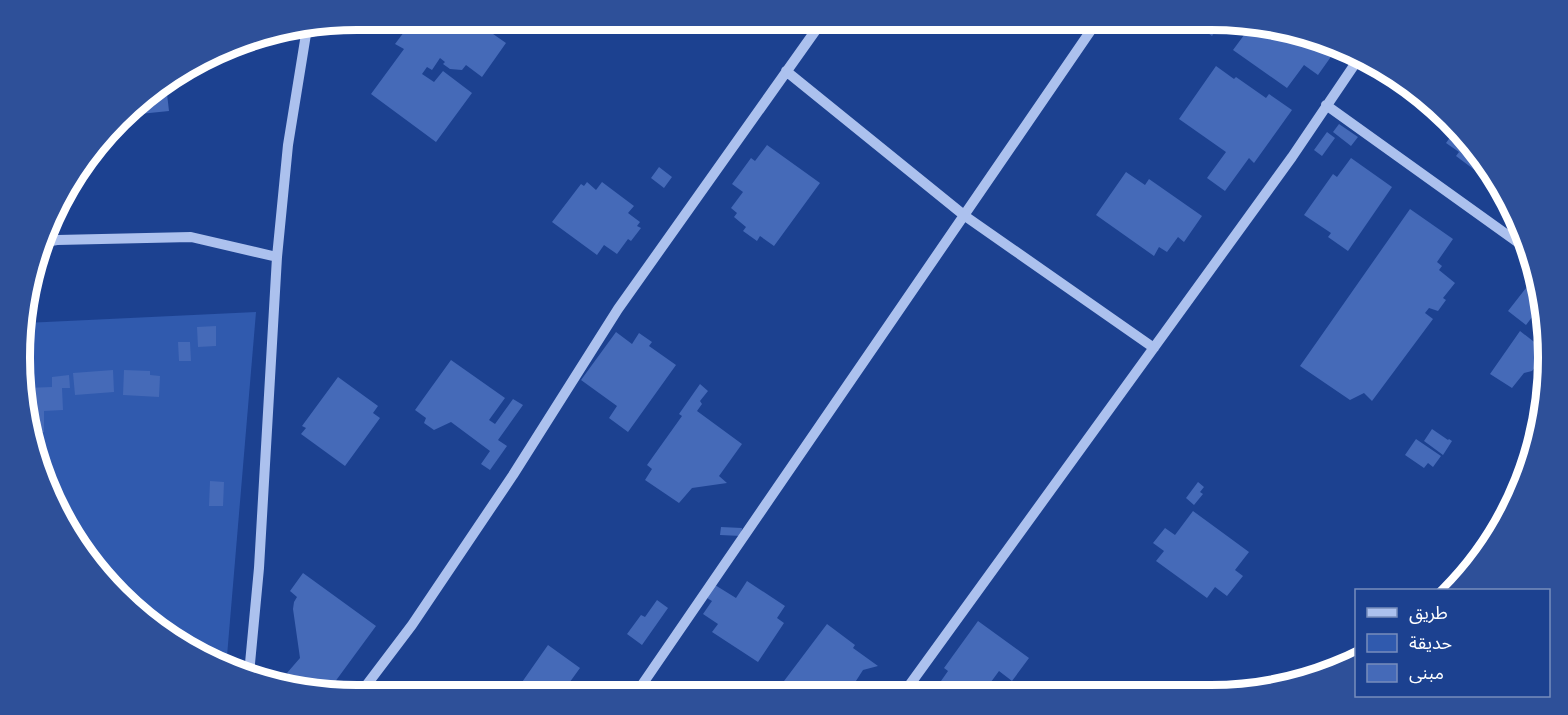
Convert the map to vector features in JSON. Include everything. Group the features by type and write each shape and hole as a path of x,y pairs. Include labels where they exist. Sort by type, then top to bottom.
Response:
{"street":[{"path":"367,685 412,625 513,475 618,309 816,30"},
{"path":"642,685 1091,30"},
{"path":"250,667 259,568 277,257 288,145 306,34"},
{"path":"910,685 1292,157 1355,64"},
{"path":"786,70 964,216 1154,348"},
{"path":"1326,105 1517,242"},
{"path":"51,241 191,237 277,257"}],"green space":[{"path":"256,312 227,658 176,630 142,604 111,573 74,521 47,463 36,421 30,358 32,323"}],"building":[{"path":"406,30 487,30 506,43 482,77 466,65 462,70 450,69 443,64 445,62 440,58 432,70 427,67 422,74 434,82 443,71 472,93 436,142 371,94 404,49 395,44"},
{"path":"1204,30 1216,30 1212,36"},
{"path":"1246,32 1295,41 1333,54 1318,75 1304,65 1287,88 1233,50"},
{"path":"1216,66 1266,98 1269,94 1292,110 1254,163 1249,158 1225,191 1207,178 1226,152 1179,119"},
{"path":"167,92 169,111 139,114"},
{"path":"1339,124 1358,137 1351,146 1333,132"},
{"path":"1327,132 1335,138 1322,156 1314,150"},
{"path":"1451,136 1483,176 1456,156 1459,152 1446,143"},
{"path":"767,145 820,183 774,246 760,236 757,241 743,231 746,227 734,217 737,213 731,208 743,192 732,184 751,158 755,161"},
{"path":"1351,158 1392,187 1348,251 1328,237 1331,233 1304,215 1333,174 1337,177"},
{"path":"659,167 672,177 664,188 651,178"},
{"path":"1126,172 1145,185 1149,179 1202,216 1184,242 1178,237 1167,252 1159,247 1154,256 1096,215"},
{"path":"587,182 596,190 602,182 634,206 628,213 640,222 637,226 641,228 631,241 628,239 617,254 604,245 597,255 552,222 581,184 584,186"},
{"path":"1410,209 1453,239 1437,262 1442,266 1439,270 1455,283 1443,298 1446,300 1438,311 1429,308 1425,313 1433,319 1372,401 1364,393 1350,400 1300,366"},
{"path":"1530,284 1535,314 1526,325 1508,311"},
{"path":"216,326 216,346 198,347 197,327"},
{"path":"1520,331 1537,345 1538,364 1532,371 1524,373 1512,388 1490,374"},
{"path":"616,332 632,344 639,333 652,342 649,346 676,365 628,432 609,418 617,406 581,380"},
{"path":"178,342 190,342 191,361 179,361"},
{"path":"451,360 505,398 489,420 495,424 513,399 523,405 498,440 507,446 490,470 481,464 490,451 451,422 434,430 424,423 426,418 415,410"},
{"path":"113,370 114,392 75,395 73,373"},
{"path":"124,370 150,371 150,375 160,376 159,397 123,395"},
{"path":"69,375 70,388 62,388 63,410 44,411 44,432 39,432 32,388 52,387 52,377"},
{"path":"338,377 378,406 373,413 380,418 345,466 301,434 306,428 302,426"},
{"path":"700,384 708,391 700,401 702,404 697,411 742,444 719,476 727,483 692,488 679,503 645,480 652,469 647,465 682,416 679,414"},
{"path":"1432,429 1452,441 1443,455 1424,441"},
{"path":"1416,439 1441,456 1433,467 1428,463 1424,468 1405,455"},
{"path":"210,481 224,482 223,506 209,506"},
{"path":"1198,482 1204,487 1200,492 1203,494 1194,505 1186,498"},
{"path":"1193,511 1249,552 1235,570 1243,576 1227,596 1215,587 1207,598 1156,561 1164,551 1153,543 1165,528 1175,535"},
{"path":"721,527 742,528 741,536 720,535"},
{"path":"303,573 376,626 334,684 295,679 287,673 300,658 293,609 297,597 290,591"},
{"path":"747,581 785,606 777,618 784,623 758,662 712,632 718,624 703,614 712,601 707,598 715,585 736,598"},
{"path":"657,600 668,608 642,645 627,634 641,615 645,617"},
{"path":"978,621 1029,658 1012,681 999,671 989,685 946,685 941,681 948,671 944,668"},
{"path":"827,624 855,645 853,648 878,666 863,670 854,684 848,681 845,685 781,685"},
{"path":"548,645 580,668 568,685 520,685"}]}
